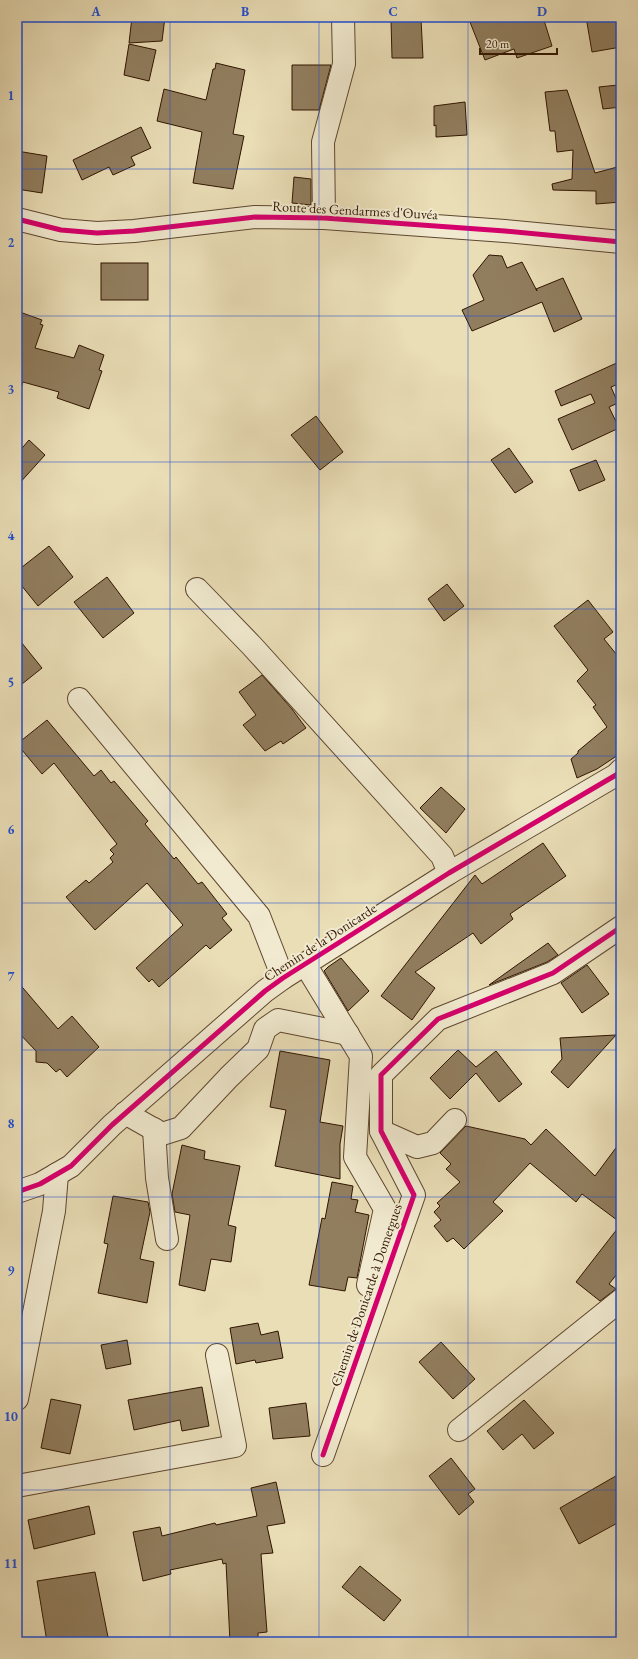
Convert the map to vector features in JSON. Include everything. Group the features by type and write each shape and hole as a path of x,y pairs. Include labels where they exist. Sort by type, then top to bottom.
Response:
{"street":[{"path":"324,218 323,142 344,64 343,17"},
{"name":"Route des Gendarmes d'Ouvéa","path":"17,219 61,230 97,233 134,231 254,217 324,218 505,231 621,242"},
{"path":"197,589 252,646 442,856 449,873"},
{"path":"79,699 259,916 283,978"},
{"name":"Chemin de la Donicarde","path":"17,1192 40,1184 71,1166 125,1113 265,991 283,978 449,873 616,775 621,770"},
{"name":"Chemin de Donicarde à Domergues","path":"323,1455 414,1195 381,1131 381,1075 438,1019 553,973 621,927"},
{"path":"305,964 361,1056 355,1157 386,1209 368,1285"},
{"path":"125,1113 162,1134 181,1128 229,1077 258,1049 265,1030 278,1020 348,1034"},
{"path":"381,1131 416,1147 433,1143 455,1120"},
{"path":"154,1129 156,1178 167,1239"},
{"path":"17,1399 54,1211 57,1174"},
{"path":"459,1430 621,1300"},
{"path":"17,1486 235,1446 217,1355"}],"building":[{"path":"132,17 165,17 162,41 129,43"},
{"path":"468,17 543,17 552,46 517,58 514,49 485,60"},
{"path":"586,17 621,17 621,47 592,52"},
{"path":"421,19 423,58 392,58 391,20"},
{"path":"129,44 156,50 149,81 124,75"},
{"path":"216,63 245,70 233,134 244,136 233,189 193,183 202,132 157,121 164,89 206,100 213,69 215,69"},
{"path":"292,65 331,65 319,110 292,110"},
{"path":"618,85 621,95 621,107 603,109 599,87"},
{"path":"567,90 595,173 621,166 621,202 596,204 596,191 553,190 552,184 572,179 573,150 557,152 555,131 550,131 545,92"},
{"path":"465,102 467,135 436,137 436,125 434,126 434,106"},
{"path":"141,127 151,148 131,157 135,165 113,175 109,167 82,180 73,160"},
{"path":"17,151 47,156 42,193 17,189"},
{"path":"294,177 311,179 311,205 292,203"},
{"path":"489,255 502,256 507,268 522,262 537,291 536,289 563,278 582,319 554,332 542,302 472,331 462,310 484,300 473,275"},
{"path":"101,263 148,263 148,300 101,300"},
{"path":"17,311 42,320 40,324 43,325 35,348 74,358 79,345 104,355 99,370 102,371 89,409 57,398 59,392 23,382 20,391 17,391"},
{"path":"621,361 621,383 611,387 618,403 609,407 619,428 572,450 558,419 595,403 591,394 561,406 555,391"},
{"path":"316,416 343,452 320,470 291,435"},
{"path":"29,440 45,455 17,486 17,454"},
{"path":"509,448 533,482 515,493 491,460"},
{"path":"596,460 605,480 579,491 570,470"},
{"path":"49,546 73,577 38,606 17,580 17,571"},
{"path":"107,577 134,613 103,638 74,602"},
{"path":"447,584 464,606 444,621 428,599"},
{"path":"588,600 613,632 604,639 621,660 621,753 597,769 577,778 571,759 578,753 578,751 607,727 593,707 596,705 577,681 588,670 554,626"},
{"path":"17,637 42,668 17,688"},
{"path":"262,675 292,709 306,728 283,744 281,741 265,751 243,725 256,715 239,692"},
{"path":"47,720 94,776 101,770 111,783 114,781 148,821 145,824 174,859 176,857 198,884 202,882 227,914 222,918 232,930 210,949 206,945 159,987 152,979 149,982 136,968 183,925 147,883 95,930 66,897 86,880 89,883 113,862 110,858 114,854 110,850 117,844 54,763 42,774 17,744"},
{"path":"441,787 465,809 446,833 420,808"},
{"path":"543,843 566,876 510,914 513,919 481,944 473,933 415,972 435,988 412,1020 381,996 475,875 482,884"},
{"path":"548,943 558,955 547,962 489,985"},
{"path":"341,958 369,991 348,1011 324,971"},
{"path":"587,965 609,994 582,1013 561,983"},
{"path":"17,981 58,1029 72,1016 99,1047 67,1077 60,1069 56,1072 47,1063 36,1062 36,1051 17,1031"},
{"path":"616,1035 568,1088 551,1072 562,1059 560,1038"},
{"path":"458,1050 476,1067 496,1051 522,1084 499,1102 476,1073 450,1099 430,1078"},
{"path":"280,1051 330,1060 320,1122 343,1126 340,1144 340,1179 275,1166 286,1110 270,1107"},
{"path":"466,1126 525,1139 531,1145 546,1129 595,1176 621,1141 621,1223 582,1194 576,1202 530,1163 493,1202 503,1211 464,1249 453,1238 447,1242 434,1226 441,1220 434,1212 440,1206 437,1203 460,1182 446,1169 451,1164 440,1153"},
{"path":"182,1145 205,1151 204,1159 240,1166 228,1225 236,1227 231,1262 211,1259 205,1291 179,1285 190,1215 175,1212 172,1194"},
{"path":"332,1182 353,1186 351,1199 358,1200 355,1212 369,1215 357,1278 348,1277 345,1291 309,1285 322,1218 325,1219"},
{"path":"113,1196 148,1202 150,1212 140,1259 154,1262 147,1303 98,1293 108,1244 104,1243"},
{"path":"621,1224 621,1269 609,1284 616,1289 600,1301 576,1282"},
{"path":"258,1323 261,1335 278,1331 283,1358 256,1363 255,1360 236,1364 230,1328"},
{"path":"127,1340 131,1364 106,1369 101,1345"},
{"path":"441,1342 475,1379 453,1399 419,1362"},
{"path":"202,1387 209,1426 182,1431 180,1420 134,1430 128,1400"},
{"path":"51,1399 81,1405 70,1454 41,1448"},
{"path":"524,1400 554,1433 534,1449 522,1434 503,1450 487,1431"},
{"path":"306,1403 310,1436 273,1439 269,1408"},
{"path":"451,1458 475,1489 468,1494 474,1502 459,1515 429,1476"},
{"path":"621,1473 621,1521 579,1544 560,1508"},
{"path":"276,1482 285,1523 267,1526 273,1553 261,1554 267,1632 258,1633 258,1641 230,1642 226,1563 223,1564 222,1559 170,1570 171,1574 143,1581 133,1532 160,1527 162,1536 215,1523 216,1525 257,1516 251,1488"},
{"path":"89,1506 95,1534 34,1549 28,1520"},
{"path":"360,1566 401,1600 384,1621 342,1587"},
{"path":"95,1572 109,1642 47,1642 37,1581"}],"cycle path":[{"path":"17,219 61,230 97,233 134,231 255,217 324,218 505,231 621,242"},
{"path":"17,1192 40,1184 71,1166 112,1125 265,991 283,978 449,873 616,775 621,770"},
{"path":"323,1455 414,1195 381,1131 381,1075 438,1019 553,973 621,927"}]}
